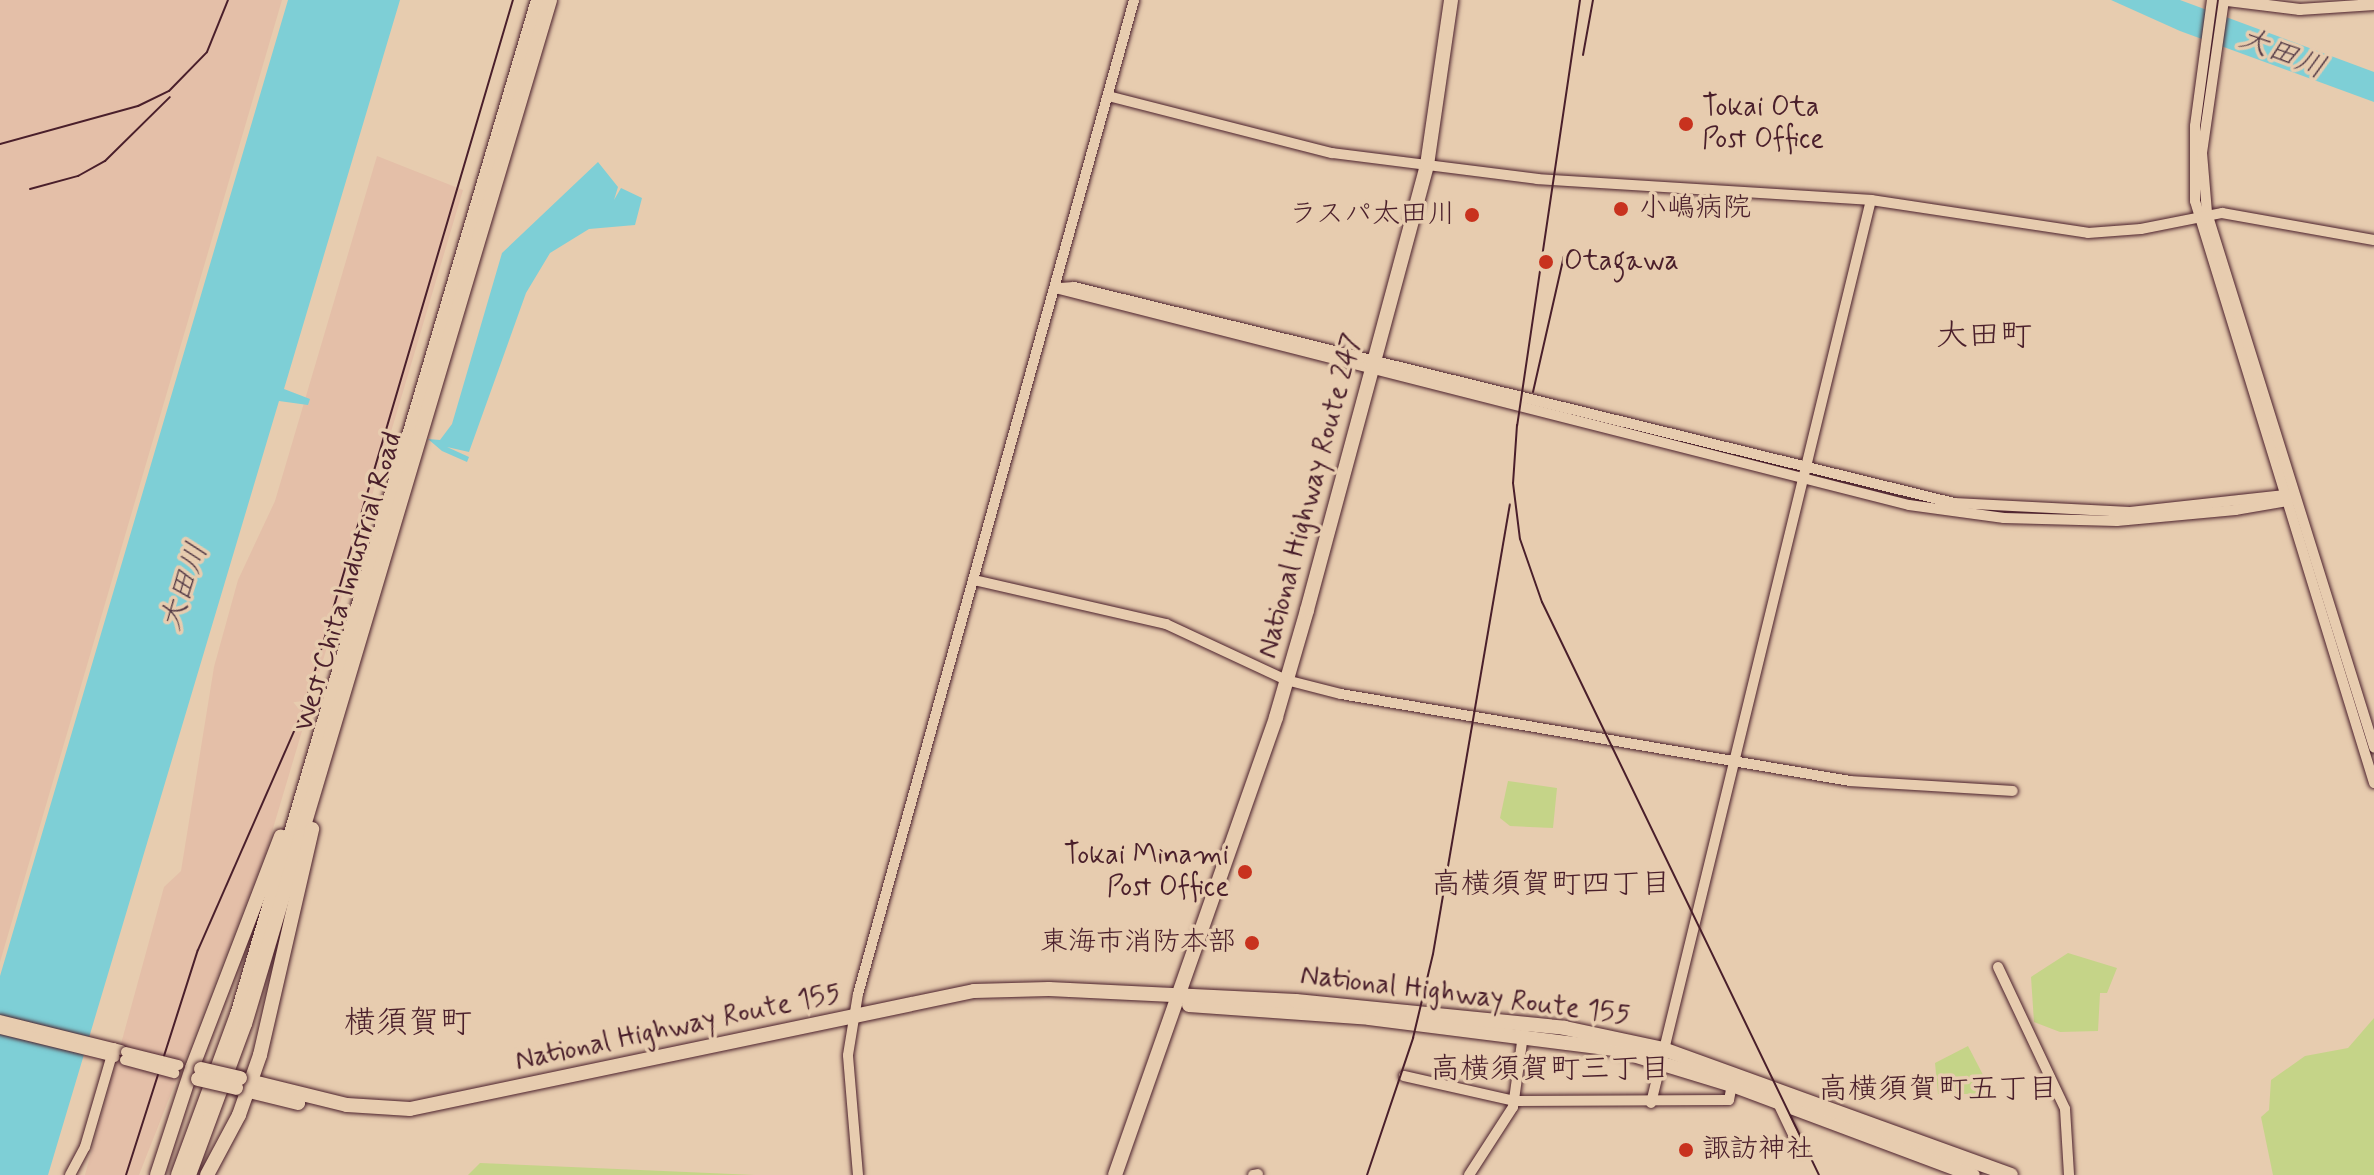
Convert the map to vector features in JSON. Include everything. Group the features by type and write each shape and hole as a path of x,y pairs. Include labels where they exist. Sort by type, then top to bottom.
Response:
{"highway":[{"name":"West Chita Industrial Road","path":"189,1175 237,1081 330,719 538,0"},
{"name":"West Chita Industrial Road","path":"330,719 550,0"},
{"name":"National Highway Route 247","path":"1176,1000 1286,680 1374,368 1427,165 1451,0"},
{"path":"157,1175 189,1072 286,826 317,722 330,719 336,735 207,1175"},
{"name":"National Highway Route 155","path":"189,1072 347,1105 410,1109 988,997 1296,1001 1565,1028 1662,1055 2011,1175"},
{"path":"1115,1175 1176,1000"},
{"name":"National Highway Route 155","path":"1176,1000 1523,1035 1662,1055 1779,1105 1973,1175"},
{"name":"West Chita Industrial Road","path":"178,1175 237,1081"}],"main road":[{"path":"2225,4 2299,9 2374,4"}],"street":[{"path":"858,1175 848,1055 854,1021 1134,0"},
{"path":"2212,3 2212,43 2202,153 2203,214 2374,783"},
{"path":"2212,43 2225,4"},
{"path":"1108,96 1316,150 1427,165 1579,182 1871,200 2088,233 2141,229 2203,214 2374,240"},
{"path":"1651,1103 1871,200"},
{"path":"1055,288 1074,287 1374,368 1802,475 1954,503 2054,512 2130,512 2287,496"},
{"path":"2287,496 2374,747"},
{"path":"974,580 1166,624 1286,680 1470,719 1850,781 2013,791"},
{"path":"1998,967 2065,1109 2069,1175"},
{"path":"0,1020 189,1072"},
{"path":"0,1029 108,1051"},
{"path":"1469,1175 1515,1101 1523,1035"},
{"path":"70,1175 85,1147 108,1051"},
{"path":"1404,1076 1515,1101 1651,1103 1729,1100 1732,1085"},
{"path":"1779,1105 1800,1149"}],"shaded area":[{"path":"0,0 282,0 0,962"},
{"path":"377,156 463,190 266,852 139,1175 85,1175 164,887 181,871 214,667 238,580 275,501"}],"green space":[{"path":"1508,781 1557,788 1553,828 1510,826 1500,818"},
{"path":"2068,953 2117,968 2107,993 2100,993 2098,1031 2060,1032 2034,1022 2031,977"},
{"path":"2374,1018 2374,1175 2273,1175 2261,1117 2269,1110 2271,1080 2305,1056 2348,1048"},
{"path":"1968,1046 1993,1094 1938,1094 1935,1063"},
{"path":"480,1163 755,1175 468,1175"}],"water":[{"name":"大田川","path":"288,0 400,0 284,389 310,399 308,405 279,401 48,1175 0,1175 0,976"},
{"name":"大田川","path":"2111,0 2180,0 2374,72 2374,102 2180,31"},
{"path":"598,162 618,187 614,200 621,188 642,198 635,225 589,229 550,253 526,293 469,452 447,447 469,457 467,462 442,451 428,439 440,440 452,424 502,253"}],"railway":[{"path":"0,144 138,106 169,91 207,52 228,0"},
{"path":"126,1175 198,950 303,711 513,0"},
{"path":"1580,0 1517,425 1513,483 1520,539 1542,602 1819,1175"},
{"path":"1583,55 1593,0"},
{"path":"30,189 78,176 105,161 170,97"},
{"path":"1533,392 1564,256"},
{"path":"1367,1175 1413,1038 1433,954 1510,505"}],"place":[{"name":"Tokai Ota Post Office","path":"1686,124"},
{"name":"小嶋病院","path":"1621,209"},
{"name":"ラスパ太田川","path":"1472,215"},
{"name":"Otagawa","path":"1546,262"},
{"name":"Tokai Minami Post Office","path":"1245,872"},
{"name":"東海市消防本部","path":"1252,943"},
{"name":"諏訪神社","path":"1686,1150"}],"district":[{"name":"大田町","path":"1984,336"},
{"name":"高横須賀町四丁目","path":"1551,885"},
{"name":"横須賀町","path":"408,1023"},
{"name":"高横須賀町三丁目","path":"1550,1070"},
{"name":"高横須賀町五丁目","path":"1938,1090"}]}
